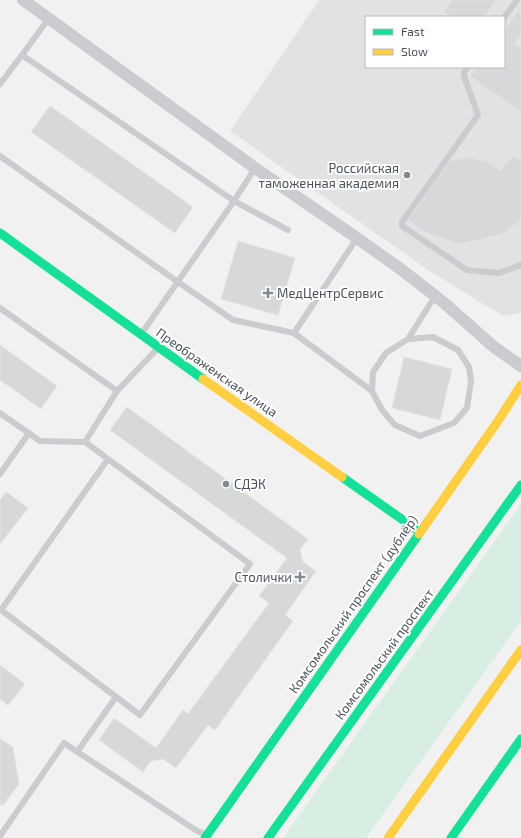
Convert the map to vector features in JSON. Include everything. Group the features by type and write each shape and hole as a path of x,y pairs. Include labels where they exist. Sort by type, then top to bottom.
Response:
{"street":[{"path":"23,0 255,168 357,238 435,296 467,322 494,347 521,366"},
{"name":"Преображенская улица","path":"0,233 420,532"},
{"name":"Комсомольский проспект (дублёр)","path":"206,837 498,421 521,385"},
{"name":"Комсомольский проспект","path":"268,838 521,485"},
{"path":"388,838 521,650"},
{"path":"451,838 521,739"}],"lane":[{"path":"505,17 517,0"},
{"path":"0,84 49,18"},
{"path":"22,55 234,201 288,230"},
{"path":"467,68 464,72 464,76 478,115 402,222 402,226 467,270 499,273 521,265"},
{"path":"0,156 233,320 294,332 372,391 382,410 395,425 420,436 454,423 467,408 471,382 469,367 458,350 433,337 408,338"},
{"path":"141,334 234,201 255,168"},
{"path":"294,332 357,238"},
{"path":"372,391 373,372 386,353 408,338 435,296"},
{"path":"0,308 117,391"},
{"path":"85,442 117,391 159,347"},
{"path":"0,413 40,441 85,442 108,459 250,564 140,715 1,610 108,459"},
{"path":"0,474 29,433"},
{"path":"77,752 116,697"},
{"path":"0,836 64,743 206,837"}],"shaded area":[{"name":"Российская таможенная академия","path":"319,0 521,0 521,313 503,316 428,270 230,131"}],"green space":[{"path":"521,504 521,621 366,838 283,838"}],"building":[{"path":"452,0 496,0 485,16 450,16 444,12"},
{"path":"518,11 521,13 521,35 514,44 521,48 521,112 470,76 476,68 505,68 505,29"},
{"path":"50,106 193,207 175,233 31,132"},
{"path":"512,156 518,160 521,156 521,219 503,234 459,244 422,231 408,220 449,161 467,157 486,161 501,170"},
{"path":"238,241 295,258 278,315 221,299"},
{"path":"0,345 57,386 41,409 0,380"},
{"path":"404,357 452,369 440,420 392,408"},
{"path":"127,407 308,539 300,550 303,562 316,571 285,615 293,621 215,730 208,725 176,768 163,759 151,761 143,772 99,740 114,718 156,748 183,710 188,714 269,603 259,596 287,558 110,430"},
{"path":"6,492 28,508 0,544 0,500"},
{"path":"0,665 25,684 8,705 0,699"},
{"path":"0,739 13,747 19,784 4,804 0,805"}],"traffic: fast":[{"path":"0,233 203,379"},
{"path":"342,477 420,532"},
{"path":"268,838 521,485"},
{"path":"205,838 419,534"},
{"path":"451,838 521,739"}],"traffic: slow":[{"path":"203,379 342,477"},
{"path":"419,534 498,421 521,385"},
{"path":"388,838 521,650"}],"place":[{"name":"Российская таможенная академия","path":"407,175"},
{"name":"МедЦентрСервис","path":"268,293"},
{"name":"СДЭК","path":"226,484"},
{"name":"Столички","path":"300,577"}]}
